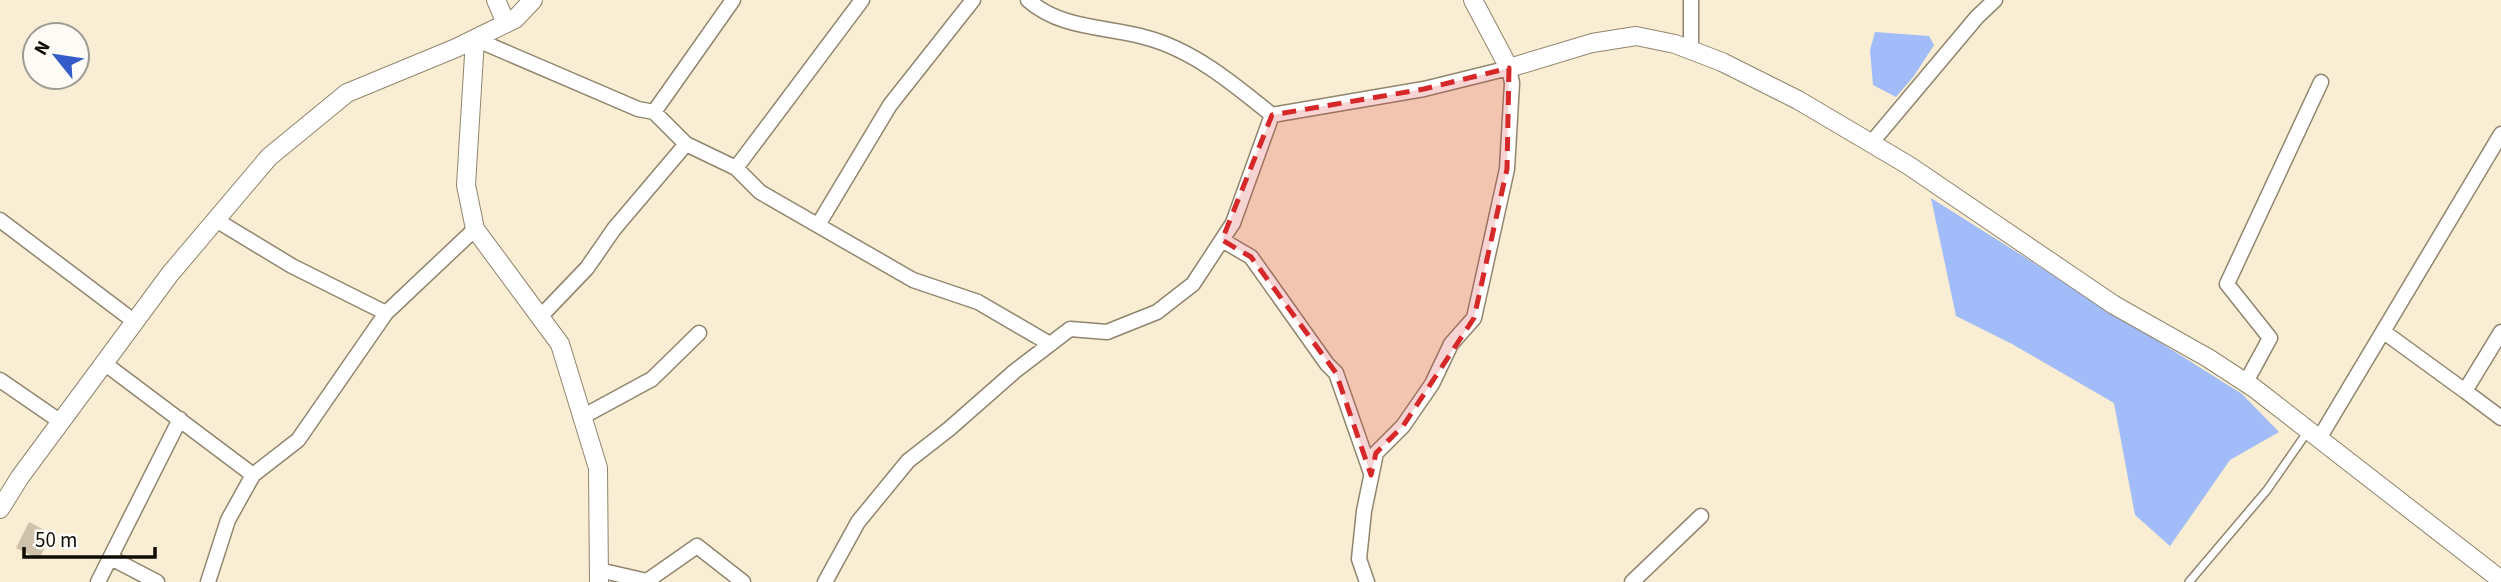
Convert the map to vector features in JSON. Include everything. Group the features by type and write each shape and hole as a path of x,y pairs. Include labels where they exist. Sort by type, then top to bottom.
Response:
{"street":[{"path":"496,0 506,23"},
{"path":"3,497 170,274 269,157 346,93 475,39 515,19 533,0"},
{"path":"654,112 733,0"},
{"path":"736,168 862,0"},
{"path":"817,225 890,105 973,0"},
{"path":"1028,0 1043,13 1082,26 1145,37 1183,51 1272,115 1424,89 1509,68 1592,43 1636,36 1675,44 1722,62 1798,100 1872,142 2114,305 2246,382 2501,580"},
{"path":"1367,582 1359,559 1364,511 1376,453 1403,426 1432,384 1451,344 1474,317 1507,169 1512,83 1509,68 1473,0"},
{"path":"1691,0 1691,50"},
{"path":"1872,142 1977,17 1995,0"},
{"path":"475,39 638,109 654,112 686,144 736,168 760,192 913,280 978,303 1050,344"},
{"path":"475,39 466,185 475,229 560,344 598,468 599,576 647,581 697,546 743,582"},
{"path":"2246,382 2270,338 2227,284 2321,82"},
{"path":"825,582 858,522 908,461 1050,344 1070,329 1107,332 1157,312 1193,284 1233,223 1272,115"},
{"path":"2315,433 2384,332 2501,134"},
{"path":"540,317 587,268 614,229 686,144"},
{"path":"216,220 292,266 386,313"},
{"path":"2,224 135,322"},
{"path":"208,582 228,520 253,475 298,440 386,313 475,229"},
{"path":"1222,240 1251,257 1326,364 1336,373 1371,475"},
{"path":"2384,332 2501,418"},
{"path":"2465,391 2501,332"},
{"path":"582,417 652,379 699,333"},
{"path":"104,363 253,475"},
{"path":"0,380 61,422"},
{"path":"98,582 180,419"},
{"path":"1632,582 1701,516"},
{"path":"111,558 157,582"}],"lane":[{"path":"2189,582 2315,433"}],"highlighted area":[{"path":"1509,68 1507,169 1474,318 1403,426 1376,453 1371,475 1336,373 1251,257 1222,240 1272,115 1424,89"}],"water":[{"path":"1875,32 1929,36 1934,45 1914,76 1896,97 1873,85 1870,50"},
{"path":"1931,198 2242,394 2279,432 2230,460 2170,546 2135,515 2114,403 2012,344 1956,316"}],"building":[{"path":"29,522 52,534 39,559 16,548"}]}
